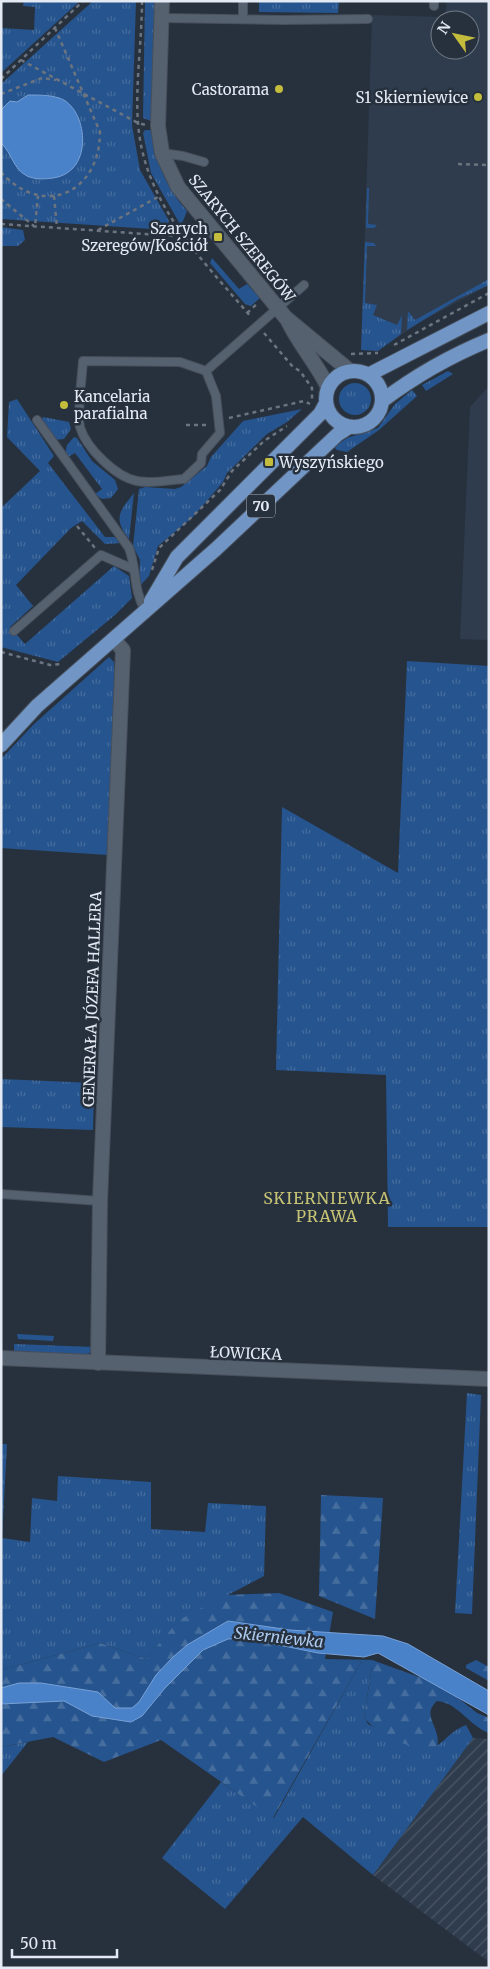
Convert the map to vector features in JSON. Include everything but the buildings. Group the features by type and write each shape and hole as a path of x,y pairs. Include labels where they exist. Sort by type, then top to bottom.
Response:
{"main road":[{"path":"368,375 489,313"},
{"path":"382,401 410,380 439,363 489,340"},
{"path":"350,371 368,375 378,386 382,401 380,408 371,421 364,425 349,427 336,421 328,410 326,403 328,387 341,374 350,371"},
{"name":"70","path":"145,610 177,557 320,414 326,403"},
{"name":"70","path":"1,745 37,706 216,549 338,434 349,427"}],"street":[{"name":"SZARYCH SZEREGÓW","path":"162,1 158,126 162,153 178,187 282,313 350,371"},
{"name":"SZARYCH SZEREGÓW","path":"282,313 328,387"},
{"name":"GENERAŁA JÓZEFA HALLERA","path":"98,1363 100,1201 123,650 114,640"},
{"name":"ŁOWICKA","path":"1,1358 489,1379"}],"lane":[{"path":"243,1 243,20"},
{"path":"162,18 243,20 368,19"},
{"path":"162,153 204,162"},
{"path":"206,371 282,313 304,285"},
{"path":"83,361 180,362 206,371 216,396 219,421 220,433 202,454 201,463 184,479 140,482 130,479 106,463 89,445 80,426 83,361"},
{"path":"36,420 129,548 134,560 133,569 138,598 145,610"},
{"path":"14,631 101,555 133,569"},
{"path":"1,1194 100,1201"}],"path":[{"path":"1,79 84,1"},
{"path":"135,1 142,3"},
{"path":"1,172 20,189 38,196 54,196 74,188 88,178 95,166 100,148 100,132 55,28"},
{"path":"21,60 138,123"},
{"path":"1,94 42,78 58,80"},
{"path":"458,164 489,165"},
{"path":"35,227 38,196"},
{"path":"54,196 57,228"},
{"path":"96,231 158,197"},
{"path":"1,199 35,227"},
{"path":"1,224 174,236 180,233"},
{"path":"392,346 489,293"},
{"path":"247,313 262,301"},
{"path":"344,352 372,355 386,350"},
{"path":"300,371 312,388 308,410"},
{"path":"186,425 206,426 239,414 304,401 310,404"},
{"path":"151,575 159,548 220,490 232,471 264,441 289,424"},
{"path":"77,526 101,555"},
{"path":"1,652 50,665 71,664"}],"shaded area":[{"path":"447,1 489,1 489,285 420,322 378,351 361,350 372,15 430,17 430,60 480,60 480,10 446,10"},
{"path":"489,386 489,640 460,639 470,407"},
{"path":"473,1738 489,1739 489,1962 373,1875"}],"green space":[{"path":"24,1 80,1 1,73 1,28 34,30 35,7 23,6"},
{"path":"93,1 136,1 132,125 140,170 169,221 167,230 1,219 1,84"},
{"path":"145,1 154,1 155,4 151,121 143,118"},
{"path":"259,1 339,1 338,13 259,12"},
{"path":"145,130 151,130 163,173 173,193 187,211 181,226 151,173 143,133"},
{"path":"367,188 369,188 368,224 377,225 374,228 366,228"},
{"path":"1,227 23,230 25,240 18,246 1,246"},
{"path":"365,242 374,243 376,246 367,246 365,303 377,305 373,315 397,325 402,315 401,334 378,351 361,350"},
{"path":"212,258 239,289 247,284 260,298 251,306 245,304 210,263"},
{"path":"489,279 489,285 458,299 407,330 408,311 415,320"},
{"path":"448,371 453,374 426,391 422,385"},
{"path":"355,383 366,388 371,399 366,410 355,415 344,410 339,399 344,388"},
{"path":"412,390 417,396 379,430 347,452 337,450 334,447 347,438 378,428 395,404"},
{"path":"17,399 54,456 48,463 105,537 114,537 122,543 105,544 82,521 71,528 16,585 33,606 10,627 25,644 114,566 129,576 132,598 115,615 58,662 1,647 1,508 40,471 7,437 9,402"},
{"path":"302,409 287,422 267,434 227,473 223,482 193,517 158,546 149,576 139,587 140,560 133,546 139,489 145,487 175,489 181,487 207,466 211,457 243,421"},
{"path":"43,417 69,422 71,429 64,439 55,440 41,421"},
{"path":"74,437 77,438 92,461 115,480 118,489 111,498 102,499 95,494 102,489 75,453 68,457 65,454 67,445"},
{"path":"134,493 129,539 121,526 120,515"},
{"path":"109,657 114,662 115,689 108,855 1,848 1,759 34,724"},
{"path":"407,661 489,666 489,1227 388,1227 386,1075 276,1070 282,807 398,873"},
{"path":"1,1079 94,1083 93,1130 1,1127"},
{"path":"17,1334 54,1336 53,1341 18,1339"},
{"path":"14,1344 93,1347 88,1355 14,1351"},
{"path":"467,1393 481,1395 472,1614 455,1613"},
{"path":"1,1444 7,1444 2,1538 30,1542 32,1498 57,1501 58,1476 151,1482 151,1529 205,1532 208,1503 266,1506 264,1576 180,1620 146,1659 100,1643 1,1670"},
{"path":"321,1495 383,1498 375,1619 319,1596"},
{"path":"279,1593 333,1612 325,1659 372,1660 433,1682 453,1694 477,1713 489,1718 489,1733 482,1730 452,1706 437,1701 432,1707 431,1717 438,1740 437,1746 429,1752 414,1748 383,1733 367,1722 364,1717 372,1667 361,1662 273,1818 161,1740 104,1762 53,1737 1,1747 1,1670 100,1643 146,1659 179,1620 225,1595"},
{"path":"476,1660 489,1667 489,1681 466,1668 466,1665"},
{"path":"361,1662 372,1666 364,1717 368,1724 424,1751 440,1744 459,1728 466,1725 473,1738 373,1875 303,1817 225,1909 162,1858 221,1782 274,1818"},
{"path":"28,1742 1,1776 1,1747"}],"water":[{"path":"28,95 59,98 69,103 76,113 81,125 83,139 81,152 76,164 67,173 46,179 27,176 22,173 1,143 1,110 10,101 17,102"},
{"name":"Skierniewka","path":"228,1621 290,1630 383,1636 408,1644 489,1691 489,1715 378,1653 364,1657 318,1653 245,1638 228,1639 203,1650 165,1688 142,1716 131,1722 92,1716 64,1701 1,1704 1,1688 19,1683 41,1683 98,1692 115,1708 132,1708 139,1702 156,1675 173,1657 187,1645"}],"place":[{"name":"Castorama","path":"279,89"},
{"name":"S1 Skierniewice","path":"478,97"},
{"name":"Szarych Szeregów/Kościół","path":"218,237"},
{"name":"Kancelaria parafialna","path":"64,405"},
{"name":"Wyszyńskiego","path":"269,462"}],"district":[{"name":"SKIERNIEWKA PRAWA","path":"327,1207"}]}
